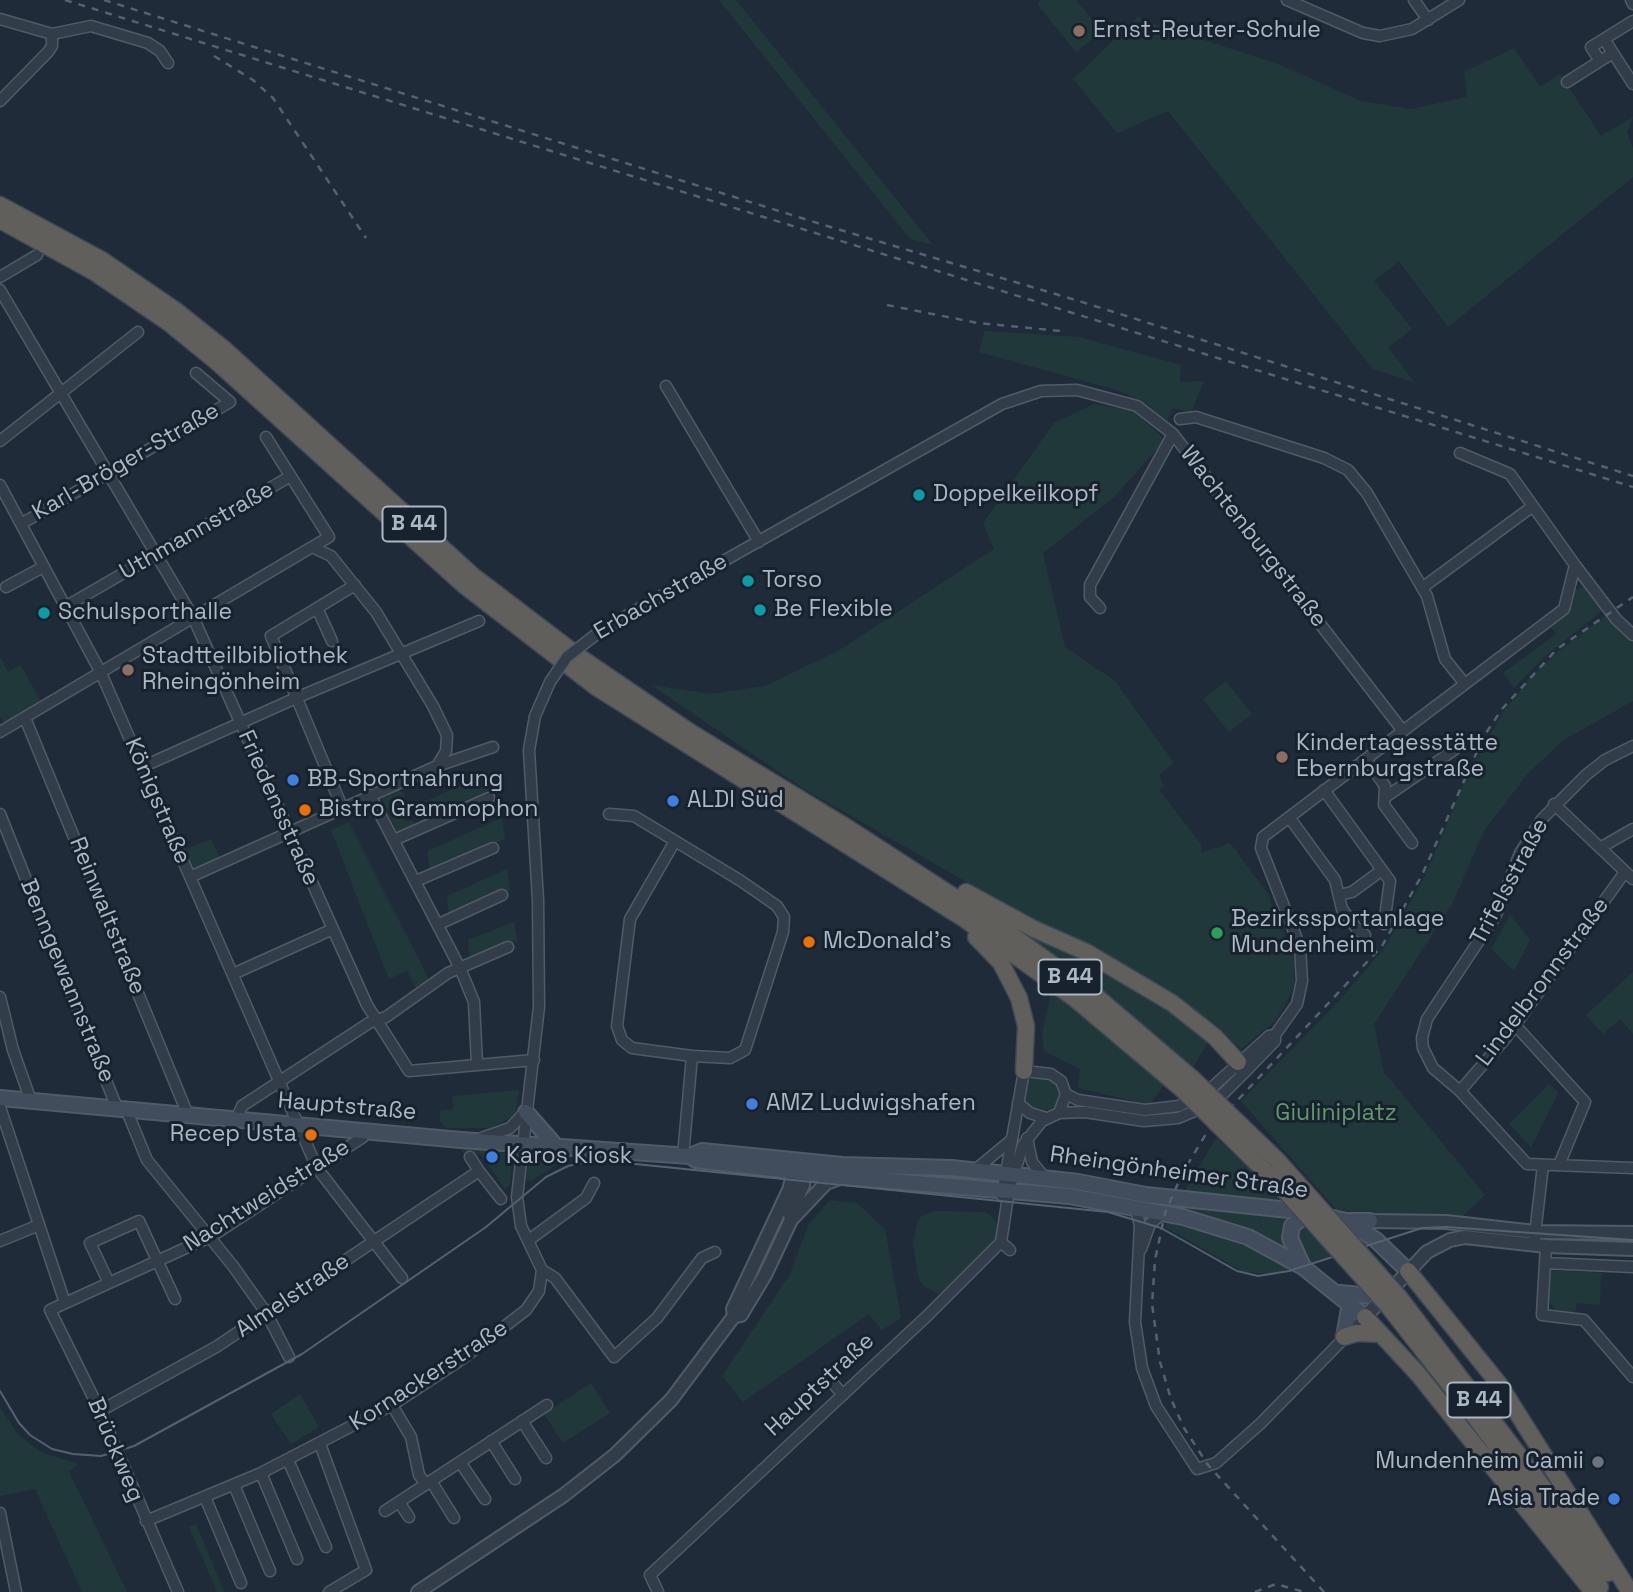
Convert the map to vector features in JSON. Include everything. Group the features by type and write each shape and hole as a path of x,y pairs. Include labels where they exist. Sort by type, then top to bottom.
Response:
{"highway":[{"name":"B 44","path":"0,205 102,260 175,310 224,349 463,566 601,673 938,894 1188,1084 1279,1161 1622,1592"},
{"name":"B 44","path":"0,220 94,272 169,323 217,362 465,586 596,687 938,894"},
{"path":"1024,1071 1026,1026 1011,978 938,894 953,884 1034,929 1086,952 1161,996 1208,1031 1240,1068"},
{"path":"1408,1272 1499,1384 1630,1592"},
{"name":"B 44","path":"1390,1300 1603,1592"},
{"path":"1364,1317 1381,1334 1592,1592"},
{"path":"1344,1337 1357,1333 1381,1334"}],"main road":[{"name":"Hauptstraße","path":"0,1098 475,1141 554,1144 686,1156 717,1162 802,1168 975,1170 1009,1174"},
{"path":"526,1112 554,1144"},
{"name":"Hauptstraße","path":"686,1156 702,1151 843,1177 1006,1189 1197,1220 1248,1237 1303,1267 1339,1293 1364,1317"},
{"name":"Rheingönheimer Straße","path":"1009,1174 1130,1193 1308,1212 1346,1221"},
{"path":"1303,1267 1290,1238 1292,1226 1308,1212"},
{"path":"1346,1221 1370,1220"},
{"path":"1346,1221 1376,1240 1408,1272"},
{"path":"1339,1293 1390,1300"},
{"path":"1344,1337 1350,1303"}],"street":[{"path":"1287,0 1370,35 1397,35 1428,20 1459,0"},
{"path":"1414,0 1428,20"},
{"path":"0,19 51,34 91,26 148,43 160,51 168,63"},
{"path":"1600,61 1591,47 1633,21"},
{"path":"0,101 48,52 52,46 51,34"},
{"path":"1604,39 1633,84"},
{"path":"1567,82 1613,53"},
{"path":"0,277 37,255"},
{"name":"Friedensstraße","path":"0,290 193,617 376,1021 409,1071 477,1063"},
{"path":"0,441 138,332"},
{"name":"Karl-Bröger-Straße","path":"21,524 230,402 196,373"},
{"path":"666,386 759,542"},
{"name":"Erbachstraße","path":"522,1142 534,1060 540,958 529,764 535,716 550,682 567,657 603,629 1002,404 1032,393 1077,390 1117,399 1146,411 1173,434"},
{"path":"1180,419 1196,417 1324,458 1348,470 1367,493 1432,606 1445,659 1465,684"},
{"name":"Wachtenburgstraße","path":"1100,608 1090,597 1090,585 1173,434 1403,732"},
{"name":"Uthmannstraße","path":"65,607 289,477 266,437"},
{"path":"1460,453 1510,474 1616,619 1633,635"},
{"path":"1,729 25,718 329,537 289,477"},
{"name":"Königstraße","path":"0,485 101,673 317,1168 402,1278"},
{"path":"1422,588 1533,506"},
{"path":"312,547 331,556 403,652 447,735 446,751 437,766"},
{"path":"1009,1174 1027,1137 1046,1118 1059,1113 1085,1112 1144,1121 1178,1118 1212,1103 1269,1036 1275,1035 1297,1004 1303,964 1300,947 1261,848 1263,837 1564,609 1575,565"},
{"path":"6,587 43,567"},
{"path":"342,807 271,636 355,585"},
{"path":"317,608 332,641"},
{"path":"142,767 479,621"},
{"name":"Reinwaltstraße","path":"25,718 188,1115"},
{"name":"Trifelsstraße","path":"1543,1165 1527,1164 1427,1059 1423,1048 1424,1028 1487,932 1520,853 1554,804 1605,760 1633,746"},
{"path":"190,877 437,766 493,747"},
{"path":"1387,796 1454,750"},
{"path":"1366,759 1385,786 1387,796 1384,805 1412,843"},
{"path":"1324,790 1390,881 1384,923"},
{"path":"370,795 439,924 474,1002 477,1063 534,1060"},
{"path":"394,840 489,798"},
{"path":"1554,804 1629,876"},
{"name":"Benngewannstraße","path":"0,814 122,1109 146,1160 212,1237 267,1314 289,1356"},
{"path":"609,814 634,816 675,841 777,906 784,917 783,932 745,1050 730,1058 632,1048 622,1040 617,1026 630,919 675,841"},
{"path":"1289,817 1335,880 1342,909 1365,935"},
{"path":"1601,848 1633,829"},
{"path":"416,881 493,848"},
{"path":"1339,895 1352,892 1382,870"},
{"name":"Lindelbronnstraße","path":"1460,1091 1515,1025 1629,876"},
{"path":"439,924 502,895"},
{"path":"233,975 333,929"},
{"path":"236,1120 242,1106 460,968 508,947"},
{"path":"0,998 13,1050 31,1101"},
{"path":"1515,1025 1585,1102 1559,1165"},
{"path":"686,1156 692,1056"},
{"path":"1066,1094 1078,1100 1162,1110 1198,1097 1240,1068"},
{"path":"1010,1250 1000,1242 1005,1227 1011,1140 1024,1071 1051,1074 1061,1081 1066,1094 1059,1113"},
{"path":"1018,1103 1030,1113 1046,1118"},
{"path":"0,1107 65,1303"},
{"path":"475,1141 510,1128 526,1112"},
{"name":"Nachtweidstraße","path":"50,1310 212,1237 363,1137 365,1131"},
{"path":"1027,1137 1032,1162 1045,1178"},
{"path":"975,1170 1011,1140"},
{"path":"522,1142 517,1202 521,1226 542,1270 555,1278 614,1357 657,1318 702,1258 715,1252"},
{"path":"470,1157 501,1199"},
{"path":"1633,1168 1543,1165 1539,1240 1546,1263 1542,1315 1584,1320 1633,1377"},
{"path":"791,1220 790,1214 802,1168"},
{"path":"418,1592 564,1495 615,1455 687,1381 734,1316 733,1309 802,1168"},
{"name":"Almelstraße","path":"100,1411 267,1314 479,1171"},
{"path":"734,1316 741,1315 765,1275 791,1220 825,1183 843,1177"},
{"path":"529,1240 586,1198 594,1184"},
{"path":"1130,1193 1140,1225 1134,1302 1142,1368 1156,1406 1198,1469 1216,1463 1260,1424 1364,1317 1390,1300 1408,1272 1427,1252 1450,1240 1465,1237 1539,1240 1633,1249"},
{"path":"1138,1259 1150,1224 1163,1213"},
{"path":"1370,1220 1446,1222 1539,1240 1633,1233"},
{"path":"108,1283 90,1243 139,1221 175,1299"},
{"path":"0,1241 39,1225"},
{"name":"Hauptstraße","path":"658,1592 650,1575 843,1395 1000,1242"},
{"path":"1546,1263 1633,1267"},
{"name":"Kornackerstraße","path":"146,1521 261,1473 392,1405 461,1359 526,1310 539,1290 542,1270"},
{"name":"Brückweg","path":"50,1310 100,1411 178,1592"},
{"path":"831,1381 843,1395"},
{"path":"392,1405 411,1437 419,1475 454,1518"},
{"path":"385,1511 547,1405"},
{"path":"522,1421 546,1458"},
{"path":"491,1441 515,1479"},
{"path":"320,1444 366,1570 329,1592"},
{"path":"288,1460 326,1547"},
{"path":"460,1462 485,1499"},
{"path":"261,1473 297,1559"},
{"path":"234,1485 271,1571"},
{"path":"205,1497 241,1583"},
{"path":"399,1502 409,1517"},
{"path":"0,1513 2,1536 16,1592"}],"green space":[{"path":"719,0 736,0 933,245 910,239"},
{"path":"1042,0 1076,0 1102,31 1076,52 1037,4"},
{"path":"1139,16 1142,20 1278,64 1361,101 1411,109 1467,97 1464,72 1514,48 1540,87 1560,74 1601,136 1633,117 1627,132 1633,149 1633,177 1448,327 1399,261 1374,281 1412,329 1388,347 1414,382 1373,369 1168,111 1117,133 1073,79"},
{"path":"985,331 1079,337 1181,365 1180,382 1204,381 1191,412 1173,408 1167,420 1146,404 1120,391 979,352"},
{"path":"1094,404 1134,411 1165,440 1114,497 1043,553 1065,647 1115,681 1174,763 1159,775 1164,786 1159,790 1201,844 1202,853 1230,843 1268,894 1294,959 1294,985 1286,1004 1275,1021 1241,1049 1218,1026 1083,944 1035,921 804,789 651,685 710,694 765,686 838,651 994,549 983,523 1054,423"},
{"path":"1582,587 1588,589 1603,610 1544,657 1514,688 1503,673 1556,634 1551,627 1570,610 1574,591"},
{"name":"Giuliniplatz","path":"1607,615 1633,640 1633,701 1565,739 1529,772 1484,831 1452,904 1374,1024 1384,1072 1485,1195 1461,1218 1363,1214 1336,1209 1241,1101 1338,1002 1383,950 1425,876 1466,778 1505,709 1531,677 1559,651"},
{"path":"0,657 8,672 21,665 41,702 4,723 0,716"},
{"path":"1226,681 1252,714 1229,732 1203,699"},
{"path":"493,771 495,792 422,824 422,803"},
{"path":"398,790 404,793 405,821 414,821 414,827 401,833 397,831 382,799"},
{"path":"502,818 505,839 430,872 427,851"},
{"path":"349,822 430,982 417,991 407,971 389,979 331,830"},
{"path":"211,839 220,859 193,870 184,850"},
{"path":"507,869 510,890 449,917 447,896"},
{"path":"1510,915 1530,940 1514,971 1491,949"},
{"path":"514,922 517,941 470,961 468,940"},
{"path":"1005,923 1068,950 1143,992 1210,1039 1193,1067"},
{"path":"1633,972 1633,1034 1620,1019 1603,1034 1586,1015"},
{"path":"1051,993 1106,1030 1166,1082 1150,1105 1078,1088 1080,1069 1044,1051 1042,1033"},
{"path":"1042,1075 1055,1080 1060,1093 1055,1106 1042,1111 1029,1106 1024,1093 1029,1080"},
{"path":"1549,1084 1558,1093 1531,1147 1509,1124"},
{"path":"519,1090 515,1115 491,1128 446,1128 440,1120 440,1111 454,1109 452,1096"},
{"path":"1216,1138 1261,1179 1284,1201 1185,1191"},
{"path":"461,1150 487,1150 487,1161 497,1162 497,1152 513,1154 510,1185 505,1189 481,1154 465,1155"},
{"path":"530,1155 556,1157 556,1165 531,1181 526,1180"},
{"path":"830,1200 857,1203 885,1229 901,1318 882,1330 869,1314 743,1402 722,1376 790,1274 809,1224"},
{"path":"1171,1203 1294,1215 1290,1252 1169,1210"},
{"path":"934,1211 985,1212 993,1218 1001,1231 1000,1236 940,1294 924,1286 918,1276 913,1243 922,1215"},
{"path":"1167,1218 1223,1233 1295,1267 1272,1274 1244,1272 1165,1227"},
{"path":"1303,1221 1334,1255 1309,1263 1302,1256 1295,1243 1297,1227"},
{"path":"1551,1270 1601,1273 1600,1305 1577,1303 1575,1312 1556,1311 1548,1300"},
{"path":"591,1383 610,1413 563,1443 544,1414"},
{"path":"300,1394 319,1427 291,1444 271,1414"},
{"path":"0,1407 16,1432 30,1444 41,1452 78,1464 69,1471 127,1592 82,1592 35,1489 0,1496"},
{"path":"196,1524 224,1591 222,1592 217,1592 189,1527"}],"tram line":[{"path":"0,1391 19,1423 30,1435 52,1449 101,1456 134,1446 302,1354 486,1227 546,1177 568,1166 596,1160 1108,1212 1161,1228 1237,1271 1258,1276 1289,1271 1422,1228 1446,1227 1633,1240"}],"railway":[{"path":"65,0 1633,487"},
{"path":"104,0 827,226 1082,302 1633,476"},
{"path":"214,56 253,80 273,98 366,238"},
{"path":"887,305 978,323 1061,331"},
{"path":"1324,1592 1208,1465 1184,1428 1171,1399 1160,1362 1152,1304 1155,1260 1165,1213 1183,1172 1206,1134 1382,946 1422,875 1484,736 1502,709 1557,649 1633,597"},
{"path":"1255,1592 1276,1584 1304,1592"}],"place":[{"name":"Ernst-Reuter-Schule","path":"1079,31"},
{"name":"Doppelkeilkopf","path":"919,495"},
{"name":"Torso","path":"748,581"},
{"name":"Be Flexible","path":"760,610"},
{"name":"Schulsporthalle","path":"44,613"},
{"name":"Stadtteilbibliothek Rheingönheim","path":"128,670"},
{"name":"Kindertagesstätte Ebernburgstraße","path":"1282,757"},
{"name":"BB-Sportnahrung","path":"293,780"},
{"name":"ALDI Süd","path":"673,801"},
{"name":"Bistro Grammophon","path":"305,810"},
{"name":"Bezirkssportanlage Mundenheim","path":"1217,933"},
{"name":"McDonald's","path":"809,942"},
{"name":"AMZ Ludwigshafen","path":"752,1104"},
{"name":"Recep Usta","path":"311,1135"},
{"name":"Karos Kiosk","path":"492,1157"},
{"name":"Mundenheim Camii","path":"1598,1462"},
{"name":"Asia Trade","path":"1614,1499"}]}
